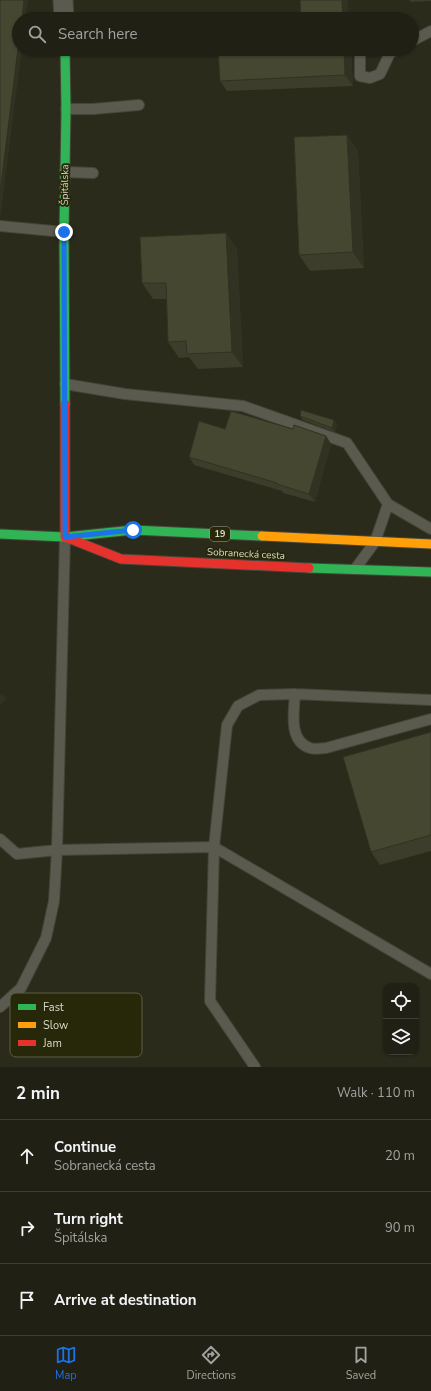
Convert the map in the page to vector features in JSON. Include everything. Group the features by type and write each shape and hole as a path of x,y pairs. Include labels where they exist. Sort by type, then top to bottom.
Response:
{"main road":[{"name":"Špitálska","path":"65,56 65,537"},
{"name":"Sobranecká cesta","path":"0,534 65,537 133,530 431,544"},
{"name":"Sobranecká cesta","path":"65,537 121,559 353,570 431,572"}],"street":[{"path":"63,0 64,12"}],"lane":[{"path":"419,38 431,31"},
{"path":"360,56 360,76 370,78 380,74 388,56"},
{"path":"66,109 93,109 139,105"},
{"path":"65,172 93,173"},
{"path":"0,226 64,232"},
{"path":"65,384 125,394 244,406 348,443 388,504 431,529"},
{"path":"353,570 375,542 388,504"},
{"path":"15,993 21,988 46,938 54,901 57,850 65,537"},
{"path":"255,1067 210,1001 214,847 227,725 238,706 259,695 295,694 431,700"},
{"path":"295,694 294,728 300,743 311,749 326,748 431,719"},
{"path":"0,839 17,854 57,850 214,847 431,974"},
{"path":"0,1007 10,998"}],"building":[{"path":"0,0 24,0 23,12 12,12 12,56 17,56 0,193"},
{"path":"300,0 342,0 343,12 301,12"},
{"path":"218,56 344,56 345,75 220,81"},
{"path":"347,135 353,252 299,255 294,137"},
{"path":"226,233 232,352 187,354 186,341 168,342 166,283 142,283 140,237"},
{"path":"301,410 334,420 332,428 300,416"},
{"path":"231,411 293,429 294,425 326,436 309,494 189,457 199,421 225,429"},
{"path":"431,732 431,835 371,852 343,757"}],"traffic: fast":[{"path":"65,56 65,404"},
{"path":"0,534 65,537 133,530 262,536"},
{"path":"309,568 431,572"}],"traffic: slow":[{"path":"262,536 431,544"}],"traffic: jam":[{"path":"65,404 65,537"},
{"path":"68,538 121,559 309,568"}],"route":[{"path":"64,232 65,537 133,530"}]}
